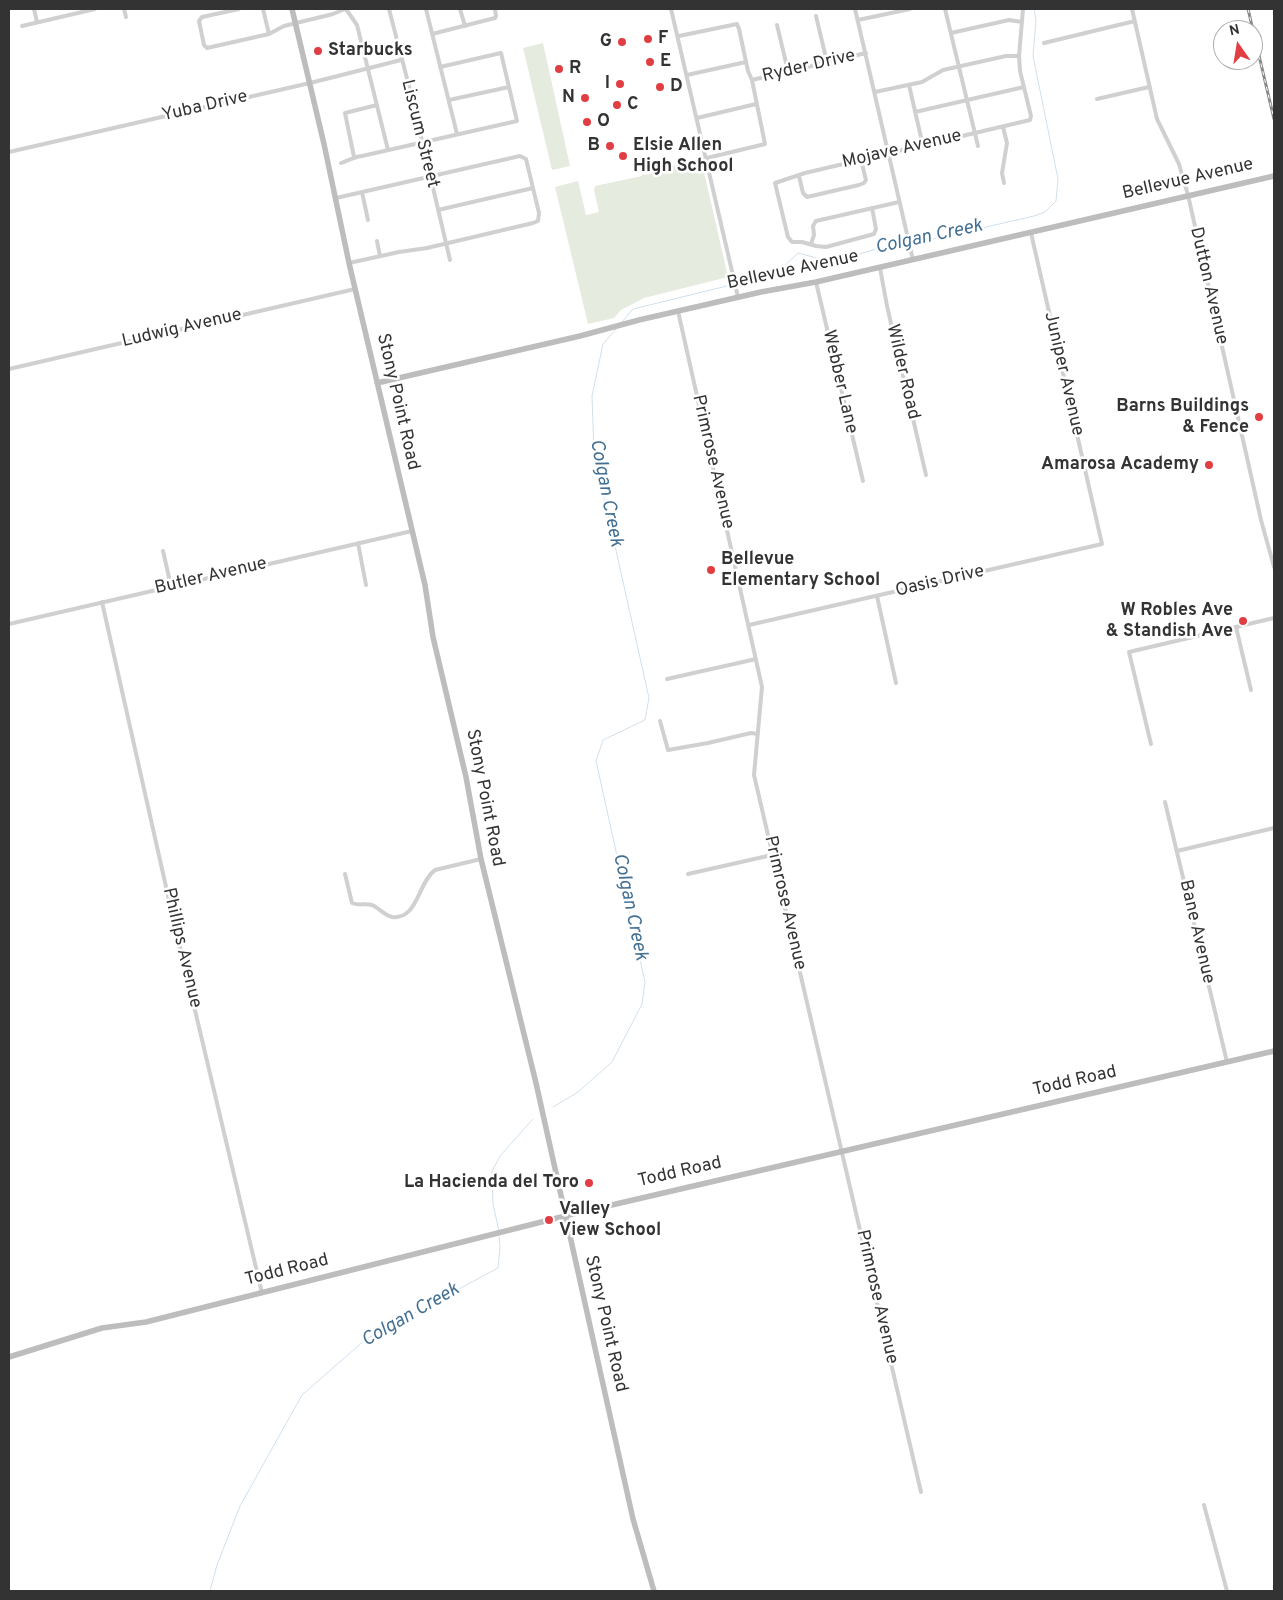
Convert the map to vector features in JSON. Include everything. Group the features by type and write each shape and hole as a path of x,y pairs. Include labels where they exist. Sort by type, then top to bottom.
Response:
{"main road":[{"name":"Stony Point Road","path":"292,9 336,198 349,263 427,594 433,637 464,768 480,859 536,1083 633,1519 654,1591"},
{"name":"Bellevue Avenue","path":"378,383 738,297 880,268 1274,176"},
{"name":"Todd Road","path":"9,1357 102,1328 146,1322 565,1216 1274,1051"}],"street":[{"path":"34,9 37,22"},
{"path":"22,26 94,9"},
{"path":"124,9 126,17"},
{"path":"239,9 202,17 199,21 204,45 207,48 269,34 284,26 346,9 357,25 388,150"},
{"path":"263,9 269,34"},
{"name":"Liscum Street","path":"389,9 450,260"},
{"path":"426,9 457,134"},
{"path":"460,9 464,26"},
{"path":"432,34 494,18 496,16 496,9"},
{"path":"671,9 738,297"},
{"path":"855,9 913,260"},
{"path":"858,20 910,9"},
{"path":"945,9 978,146"},
{"path":"915,112 1024,87 1019,56 1023,9"},
{"name":"Dutton Avenue","path":"1132,9 1157,118 1179,164 1188,195 1260,513 1274,566"},
{"path":"816,16 827,62"},
{"path":"951,33 1009,20 1022,22"},
{"path":"1044,43 1134,21"},
{"path":"678,36 736,24 739,28 752,80 765,144 707,158"},
{"path":"777,25 788,71"},
{"path":"341,162 354,157 517,120 501,52 440,67"},
{"name":"Ryder Drive","path":"752,80 866,53"},
{"path":"875,92 922,82 943,70 1006,56 1019,56"},
{"name":"Yuba Drive","path":"9,152 402,60"},
{"path":"687,75 746,62"},
{"path":"909,84 923,146"},
{"path":"449,100 509,87"},
{"name":"Mojave Avenue","path":"811,244 792,242 788,239 775,183 861,160 1030,120 1031,116 1024,87"},
{"path":"1097,99 1149,87"},
{"path":"697,118 756,104"},
{"path":"354,157 345,113 377,105"},
{"path":"1003,127 1007,144 1002,173 1004,183"},
{"path":"336,198 520,156 526,159 539,213 538,221 446,244 349,263"},
{"path":"799,176 807,197 864,184 866,180 861,160"},
{"path":"438,210 533,188"},
{"path":"362,192 368,220"},
{"path":"872,208 876,229 874,234 826,247 811,244 814,235 812,226 816,221 872,208 899,202"},
{"name":"Juniper Avenue","path":"1031,233 1102,544"},
{"path":"376,241 380,256"},
{"name":"Wilder Road","path":"880,268 926,476"},
{"name":"Webber Lane","path":"816,282 863,481"},
{"name":"Ludwig Avenue","path":"9,369 355,289"},
{"name":"Primrose Avenue","path":"678,311 762,687 754,775 921,1492"},
{"name":"Butler Avenue","path":"9,624 412,531"},
{"path":"358,543 366,585"},
{"name":"Oasis Drive","path":"749,625 1102,544"},
{"path":"163,551 171,586"},
{"path":"877,596 896,683"},
{"name":"Phillips Avenue","path":"102,602 171,909 262,1293"},
{"path":"1151,744 1129,652 1274,618"},
{"path":"1236,627 1251,690"},
{"path":"667,679 756,658"},
{"path":"660,721 668,750 751,733 758,734"},
{"name":"Bane Avenue","path":"1165,802 1227,1062"},
{"path":"1177,851 1274,828"},
{"path":"688,874 772,855"},
{"path":"345,874 352,903 374,906 384,914 394,917 406,914 411,910 429,874 435,870 480,859"},
{"path":"1204,1505 1227,1591"}],"shaded area":[{"path":"543,43 570,166 552,170 523,48"},
{"path":"693,164 704,172 728,277 644,298 621,310 614,318 588,324 555,187 578,181 586,215 599,212 594,190 595,186 642,176 642,172 644,175 664,171 664,167"}],"waterway":[{"name":"Colgan Creek","path":"622,322 633,309 776,274 798,253 817,258 853,256 879,248 899,247 1045,212 1056,201 1058,179 1033,56 1036,20 1034,9"},
{"name":"Colgan Creek","path":"553,1107 578,1092 612,1062 642,1004 645,982 596,761 603,740 645,720 649,698 594,452 592,396 603,344 616,329"},
{"name":"Colgan Creek","path":"499,1231 493,1204 492,1171 500,1156 533,1119"},
{"name":"Colgan Creek","path":"210,1591 217,1565 240,1506 302,1395 366,1339 498,1268 499,1235"}],"railway":[{"path":"1248,9 1274,119"}],"place":[{"name":"F","path":"648,39"},
{"name":"G","path":"622,42"},
{"name":"Starbucks","path":"318,51"},
{"name":"E","path":"650,62"},
{"name":"R","path":"559,69"},
{"name":"I","path":"620,84"},
{"name":"D","path":"660,87"},
{"name":"N","path":"585,98"},
{"name":"C","path":"617,105"},
{"name":"O","path":"587,122"},
{"name":"B","path":"610,146"},
{"name":"Elsie Allen High School","path":"623,156"},
{"name":"Barns Buildings & Fence","path":"1259,417"},
{"name":"Amarosa Academy","path":"1209,465"},
{"name":"Bellevue Elementary School","path":"711,570"},
{"name":"W Robles Ave & Standish Ave","path":"1243,621"},
{"name":"La Hacienda del Toro","path":"589,1183"},
{"name":"Valley View School","path":"549,1220"}]}
